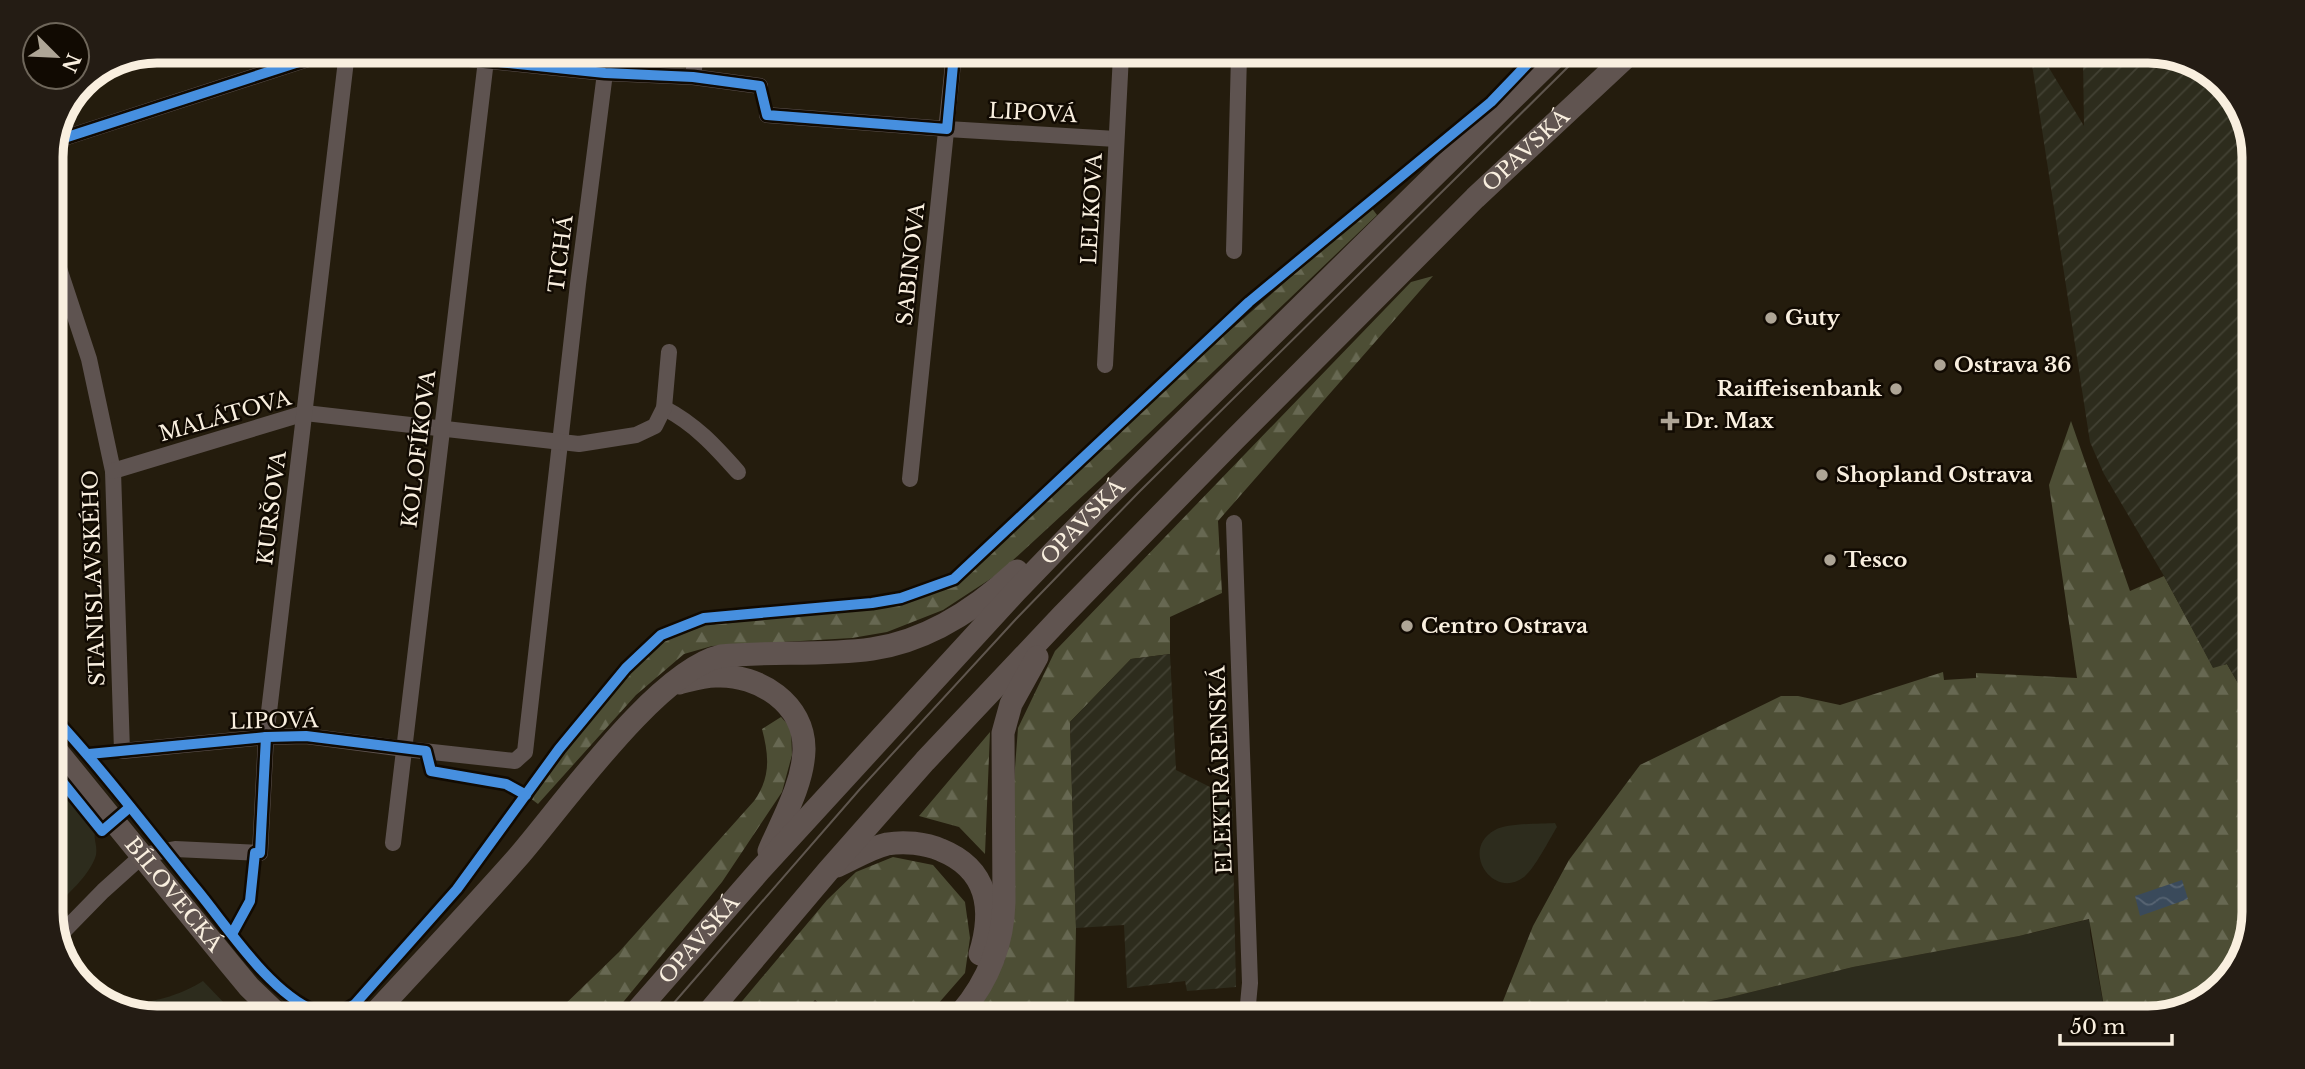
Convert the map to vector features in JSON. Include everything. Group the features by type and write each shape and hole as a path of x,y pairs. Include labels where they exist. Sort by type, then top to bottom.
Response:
{"main road":[{"name":"OPAVSKÁ","path":"641,1006 760,870 947,665 1098,506 1550,63"},
{"name":"OPAVSKÁ","path":"714,1006 925,761 1062,617 1475,198 1620,63"},
{"path":"382,1006 518,856 644,709 698,664 722,656 868,650 891,646 922,635 978,604 1098,506"},
{"path":"966,1006 989,970 1002,929 1004,902 1001,775 1004,727 1021,684 1062,617"},
{"path":"673,685 716,676 745,679 775,693 797,720 804,751 800,772 760,870"},
{"name":"BÍLOVECKÁ","path":"63,758 243,979 269,1006"},
{"path":"828,871 871,850 900,843 943,850 963,861 975,874 985,900 985,937 973,971 950,1006"}],"street":[{"path":"65,138 295,63"},
{"name":"KURŠOVA","path":"143,855 175,849 260,853 266,737 346,63"},
{"name":"KOLOFÍKOVA","path":"393,843 486,63"},
{"path":"555,63 605,73 693,77 760,86"},
{"path":"693,77 695,63"},
{"name":"SABINOVA","path":"910,479 953,63"},
{"name":"LELKOVA","path":"1105,365 1121,63"},
{"path":"1234,251 1240,63"},
{"name":"TICHÁ","path":"525,752 605,73"},
{"name":"LIPOVÁ","path":"768,115 947,130 1116,139"},
{"name":"STANISLAVSKÉHO","path":"63,280 89,359 113,471 122,751"},
{"path":"560,441 579,444 636,435 655,426 664,408 669,352"},
{"path":"664,408 685,419 710,439 738,472"},
{"name":"MALÁTOVA","path":"113,471 305,414 560,441"},
{"name":"ELEKTRÁRENSKÁ","path":"1234,523 1250,983 1248,1006"},
{"name":"LIPOVÁ","path":"122,751 266,737 306,736 515,761 525,752"},
{"path":"65,930 143,855"}],"shaded area":[{"path":"2032,63 2046,63 2084,126 2083,63 2166,65 2195,76 2219,95 2237,127 2242,151 2242,690 2227,664 2213,668 2164,576 2104,474 2090,442"},
{"path":"1170,654 1176,770 1232,798 1236,987 1187,991 1185,981 1127,988 1124,925 1076,928 1070,722 1131,659"},
{"path":"63,789 96,829 96,855 83,878 63,899"},
{"path":"1555,823 1557,827 1524,877 1512,883 1501,882 1484,870 1480,849 1485,838 1495,830 1515,825"},
{"path":"2090,919 2090,933 2104,1006 1684,1006 1853,967 2019,936"},
{"path":"203,981 227,1006 157,1006 134,1003 172,996"}],"green space":[{"path":"1371,207 1377,215 998,574 943,610 887,632 852,638 712,646 684,654 636,695 538,804 522,792 630,668 668,638 707,624 868,610 954,584 1180,374"},
{"path":"1433,276 1218,521 1222,593 1170,617 1170,654 1131,659 1070,722 1076,928 1074,1006 975,1006 1004,962 1014,918 1013,794 1018,728 1055,651 1411,282"},
{"path":"2071,421 2130,591 2164,576 2213,667 2227,664 2242,690 2242,912 2235,948 2227,957 2223,969 2210,983 2178,1001 2160,1005 2104,1006 2089,919 2019,936 1853,967 1684,1006 1501,1006 1533,926 1569,860 1640,765 1781,696 1798,696 1840,705 1943,672 1944,680 1976,678 1976,673 2077,678 2049,485"},
{"path":"781,717 791,728 792,755 782,792 722,882 620,1006 563,1006 619,952 754,801 760,792 767,766 762,729"},
{"path":"990,732 985,854 959,827 919,816"},
{"path":"63,813 67,818 67,878 63,884"},
{"path":"893,857 933,865 965,902 970,938 965,973 936,1006 822,1006 815,1000 809,1006 738,1006 827,900 856,872"}],"water":[{"path":"2182,880 2188,899 2140,916 2135,896"}],"tram line":[{"path":"671,1006 860,789 1016,619 1139,492 1572,63"}],"cycle path":[{"path":"65,138 296,63"},
{"path":"508,63 605,73 693,77 760,86 767,115 947,129 953,63"},
{"path":"352,1006 457,889 559,749 626,668 661,635 704,618 901,598 954,579 1249,302 1491,102 1528,63"},
{"path":"63,727 251,958 282,990 306,1006"},
{"path":"89,754 266,737 306,736 426,751 431,771 506,784 526,795"},
{"path":"232,934 250,901 255,853 260,853 266,737"},
{"path":"63,783 102,831 130,807"}],"place":[{"name":"Guty","path":"1771,318"},
{"name":"Ostrava 36","path":"1940,365"},
{"name":"Raiffeisenbank","path":"1896,389"},
{"name":"Dr. Max","path":"1670,421"},
{"name":"Shopland Ostrava","path":"1822,475"},
{"name":"Tesco","path":"1830,560"},
{"name":"Centro Ostrava","path":"1407,626"}]}
